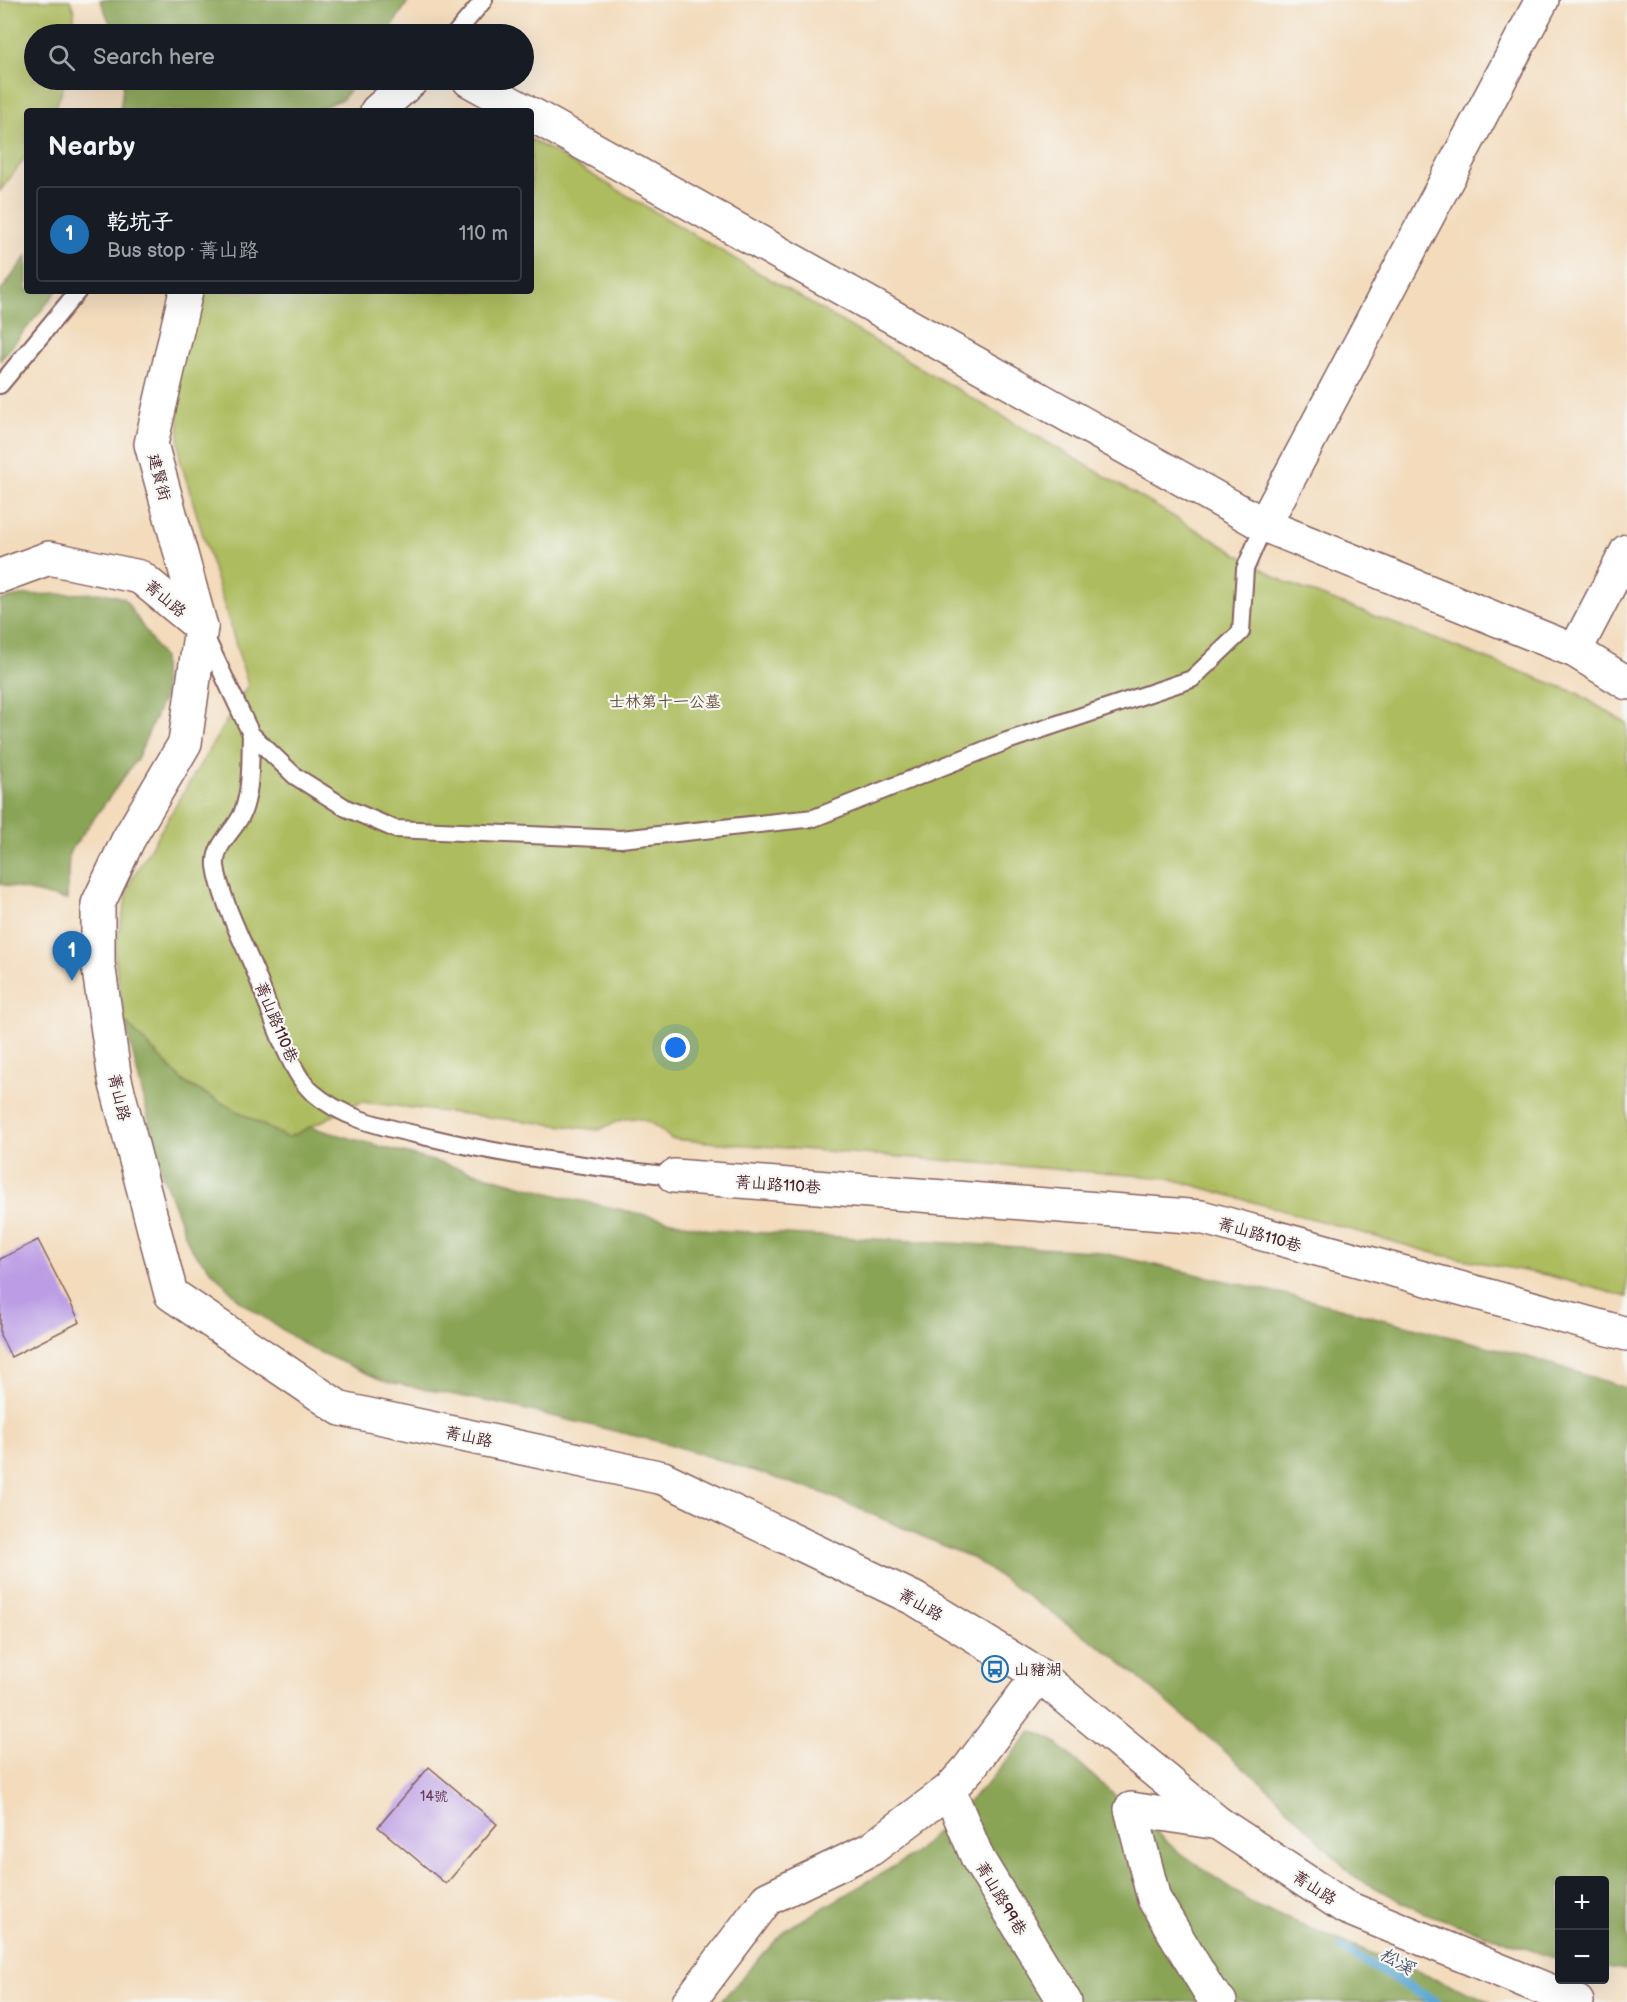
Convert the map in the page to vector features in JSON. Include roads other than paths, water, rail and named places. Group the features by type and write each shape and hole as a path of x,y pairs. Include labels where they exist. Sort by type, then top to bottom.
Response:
{"street":[{"path":"1264,525 1535,2"},
{"path":"380,108 401,90"},
{"path":"487,90 520,108"},
{"path":"534,116 1264,525 1575,651 1627,683"},
{"name":"建賢街","path":"185,294 151,444 201,627"},
{"path":"1575,651 1627,551"},
{"name":"菁山路","path":"0,576 49,558 140,577 201,627 185,743 128,840 98,904 98,963 115,1080 171,1294 341,1409 663,1478 915,1599 1039,1675 1218,1823 1345,1907 1576,2002"},
{"name":"菁山路110巷","path":"674,1176 1201,1217 1627,1334"},
{"path":"689,2002 767,1899 871,1849 949,1790 969,1768 1039,1675"},
{"name":"菁山路99巷","path":"949,1790 978,1859 1065,2002"},
{"path":"1218,1823 1131,1809 1154,1899 1210,1992 1220,2002"}],"lane":[{"path":"464,24 484,0"},
{"path":"0,385 76,294"},
{"path":"201,627 251,734 296,776 346,808 395,829 621,839 814,818 1007,741 1192,679 1241,632 1245,569 1264,525"},
{"name":"菁山路110巷","path":"251,734 249,787 241,816 222,842 216,865 227,900 291,1061 310,1090 337,1109 366,1123 459,1144 554,1161 674,1176"}],"waterway":[{"name":"松溪","path":"1342,1948 1435,2002"}],"place":[{"name":"乾坑子","path":"72,981"},
{"name":"山豬湖","path":"995,1669"}],"park label":[{"name":"士林第十一公墓","path":"665,701"}]}
